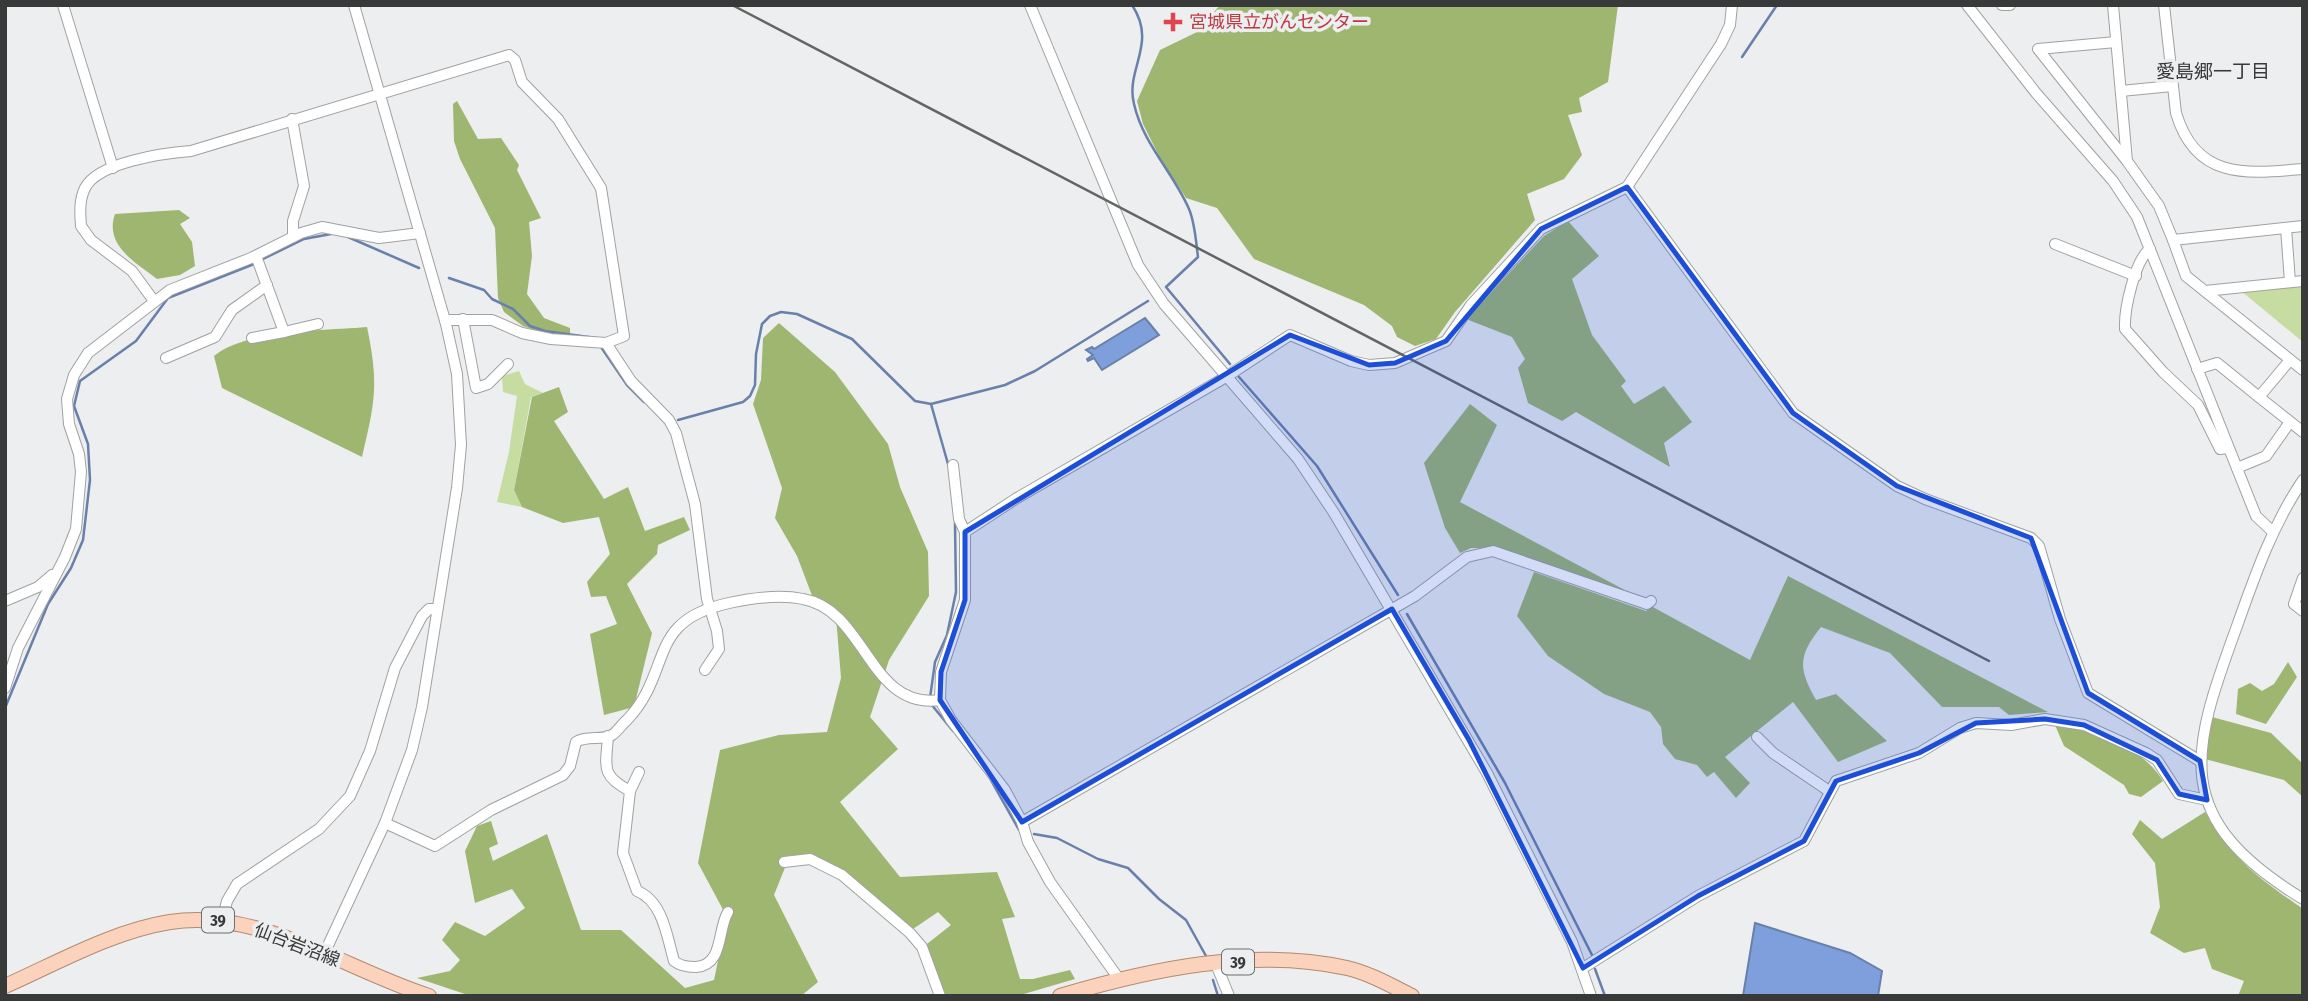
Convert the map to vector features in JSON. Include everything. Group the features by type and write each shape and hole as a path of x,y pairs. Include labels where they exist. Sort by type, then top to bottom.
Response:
{"main road":[{"name":"仙台岩沼線","path":"5,986 144,928 169,922 222,921 256,928 394,985 429,996"},
{"name":"39","path":"1060,996 1079,993 1119,979 1267,959 1303,960 1350,968 1412,996"}],"street":[{"path":"63,5 113,168"},
{"path":"324,954 386,823 412,750 457,488 461,445 459,392 445,320 354,5"},
{"path":"1030,5 1138,265 1164,304 1298,459 1392,609 1487,773 1583,968 1591,996"},
{"path":"965,532 1017,498 1226,377 1290,335 1351,361 1368,365 1395,363 1446,341 1471,305 1541,229 1628,187 1721,44 1730,25 1732,5"},
{"path":"1967,5 2036,93 2113,181 2137,217 2256,516 2273,532"},
{"path":"2002,5 2010,5"},
{"path":"2113,5 2127,162"},
{"path":"2164,5 2172,86 2180,128 2195,149 2214,164 2249,174 2303,169"},
{"path":"2116,43 2038,49 2159,206 2186,275 2303,370"},
{"path":"154,301 132,271 91,240 81,226 85,188 98,175 160,153 191,151 506,54 512,58 522,82 558,119 588,165 604,198 624,336 606,343 551,339 522,333 492,320 445,320"},
{"path":"2121,90 2172,86"},
{"path":"292,119 304,175 293,237"},
{"path":"1628,187 1793,413 1897,486 1924,499 2031,538 2039,546 2060,619 2088,693 2200,761"},
{"path":"2173,240 2303,226"},
{"path":"5,688 18,648 72,541 79,499 79,454 66,410 70,384 88,353 170,290 256,256 293,237 322,227 379,238 420,233"},
{"path":"2286,228 2290,282"},
{"path":"2054,244 2136,276"},
{"path":"2150,249 2142,255 2126,311 2125,329 2163,372 2198,405 2220,449 2228,447"},
{"path":"256,256 284,332"},
{"path":"2205,290 2303,281"},
{"path":"166,358 215,337 232,310 267,285"},
{"path":"463,319 476,388"},
{"path":"252,338 318,324"},
{"path":"606,343 631,381 668,419 676,433 695,504 709,607 717,631 719,649 705,670"},
{"path":"2259,397 2290,360"},
{"path":"2197,369 2217,363 2303,432"},
{"path":"459,392 488,384 508,364"},
{"path":"2237,468 2266,456 2290,422"},
{"path":"933,701 965,600 965,532 959,519 953,465"},
{"path":"2303,480 2273,532 2210,701 2200,761 2207,800 2220,827 2247,860 2303,899"},
{"path":"1022,822 1392,609 1467,557 1483,551 1539,566 1647,604 1651,601"},
{"path":"5,601 38,587 55,573"},
{"path":"2303,578 2294,604 2303,611"},
{"path":"386,823 435,846 480,816 563,775 578,740 608,736 641,702 670,636 682,621 709,607 746,599 786,597 825,606 853,633 878,674 888,684 917,700 933,701 951,720 999,780 1050,882 1119,979"},
{"path":"222,921 227,901 237,884 319,829 350,796 370,751 388,687 404,651 422,615 429,609 437,609"},
{"path":"1583,968 1698,896 1804,841 1836,781 1919,753 1961,728 1976,723 2011,725 2045,719 2084,724 2157,760 2179,794 2207,800"},
{"path":"608,736 605,771 612,782 630,791"},
{"path":"1757,737 1773,753 1829,791"},
{"path":"639,772 630,791 623,853 637,891 645,894 656,908 671,943 674,961 678,965 692,967 711,961 717,954 723,920 728,912"},
{"path":"784,862 810,859 842,875 910,933 922,947 940,996"},
{"path":"1216,964 1229,996"}],"highlighted area":[{"path":"1627,187 1793,413 1897,486 2031,538 2088,693 2200,761 2207,800 2179,794 2157,760 2084,725 2045,719 1976,723 1919,753 1836,781 1804,841 1698,896 1583,968 1469,740 1392,609 1022,822 940,700 941,672 965,600 965,532 1290,335 1369,365 1395,363 1446,341 1541,229"}],"green space":[{"path":"1220,5 1618,5 1608,82 1579,98 1582,112 1568,115 1582,155 1564,179 1527,194 1535,220 1455,312 1436,339 1415,346 1397,337 1392,326 1364,305 1254,259 1217,208 1186,198 1161,160 1143,124 1137,101 1160,50 1197,32"},
{"path":"457,101 478,139 501,138 519,165 517,170 541,218 529,222 532,256 527,294 544,318 570,328 570,337 545,334 523,326 504,312 498,298 495,228 460,159 454,141 453,104"},
{"path":"179,210 190,218 180,224 192,242 195,266 180,275 157,279 131,259 118,244 113,225 115,214"},
{"path":"1568,221 1599,256 1572,279 1592,335 1626,381 1621,386 1634,404 1664,386 1692,422 1664,443 1670,467 1576,412 1562,421 1528,403 1518,368 1525,359 1512,337 1466,319 1544,236"},
{"path":"2303,284 2303,342 2241,291"},
{"path":"779,323 835,372 888,444 900,487 928,552 929,596 889,660 870,717 898,749 840,802 900,877 997,872 1015,917 1002,919 1020,979 1033,979 1070,970 1075,979 1017,996 942,996 931,972 927,944 951,925 938,912 913,929 842,873 790,855 774,895 818,982 801,996 471,996 417,978 450,971 460,960 442,940 455,922 485,936 525,908 512,889 475,903 465,851 477,826 491,821 498,844 489,848 493,861 547,834 581,930 621,930 685,988 714,980 727,917 698,863 720,750 779,735 827,732 841,678 836,617 816,606 797,556 775,518 782,488 753,404 761,380 763,338"},
{"path":"367,327 374,393 362,457 222,388 214,356 228,347 266,336"},
{"path":"519,371 525,384 543,393 531,397 514,490 522,507 497,502 509,452 517,396 503,392 502,376"},
{"path":"559,387 568,412 554,421 604,499 628,487 645,531 684,517 690,530 658,545 657,554 627,584 652,633 634,707 604,715 590,634 617,624 606,596 591,597 587,582 610,554 599,517 563,523 522,507 514,490 532,397"},
{"path":"1470,404 1497,425 1460,502 1636,596 1500,548 1471,548 1460,553 1445,528 1424,463"},
{"path":"1534,572 1646,611 1651,606 1750,660 1788,576 2048,712 2009,715 1999,707 1942,707 1890,653 1821,627 1808,646 1803,662 1806,679 1816,700 1836,694 1887,741 1838,762 1793,702 1725,757 1750,783 1736,798 1714,772 1707,777 1697,765 1675,759 1663,744 1661,727 1650,712 1604,694 1548,656 1517,616"},
{"path":"2288,662 2297,677 2266,724 2236,714 2238,689 2250,683 2262,691 2274,684"},
{"path":"2212,717 2271,733 2303,764 2303,797 2284,780 2205,759"},
{"path":"2055,725 2101,736 2130,749 2143,758 2163,781 2141,797 2129,794 2124,785 2064,746"},
{"path":"2205,812 2226,844 2248,867 2303,909 2303,996 2238,996 2244,981 2212,969 2205,948 2184,953 2150,933 2160,907 2155,863 2132,834 2140,820 2162,839"}],"water":[{"path":"1145,318 1159,335 1102,370 1094,358 1088,361 1093,355 1086,350 1092,347 1094,349"},
{"path":"1755,923 1850,953 1882,971 1878,996 1743,996"}],"waterway":[{"path":"1132,5 1142,32 1132,91 1134,104 1144,132 1189,209 1196,239 1198,257 1166,287 1230,364"},
{"path":"1742,57 1777,5"},
{"path":"263,259 304,239 331,234"},
{"path":"348,237 419,268"},
{"path":"5,708 48,604 71,568 83,540 90,480 88,444 74,406 80,381 136,341 168,298 254,264"},
{"path":"449,278 484,290 492,299 513,309 530,326 545,331 596,338"},
{"path":"678,420 743,402 750,396 755,385 756,354 762,324 770,316 781,312 797,314 852,339 915,401 931,404 1005,385 1035,371 1148,301"},
{"path":"601,347 627,385 644,402"},
{"path":"1239,377 1317,466 1398,595"},
{"path":"931,404 948,464"},
{"path":"930,698 935,662 947,635 956,592 955,523"},
{"path":"1407,614 1505,783 1592,955"},
{"path":"931,704 953,731"},
{"path":"988,775 1019,830"},
{"path":"1034,834 1057,838 1098,859 1128,868 1159,899 1186,920 1206,956"},
{"path":"1595,969 1605,996"},
{"path":"1213,980 1218,996"}],"railway":[{"path":"732,5 1989,661"}],"place":[{"name":"宮城県立がんセンター","path":"1173,22"}],"district":[{"name":"愛島郷一丁目","path":"2213,71"}]}
